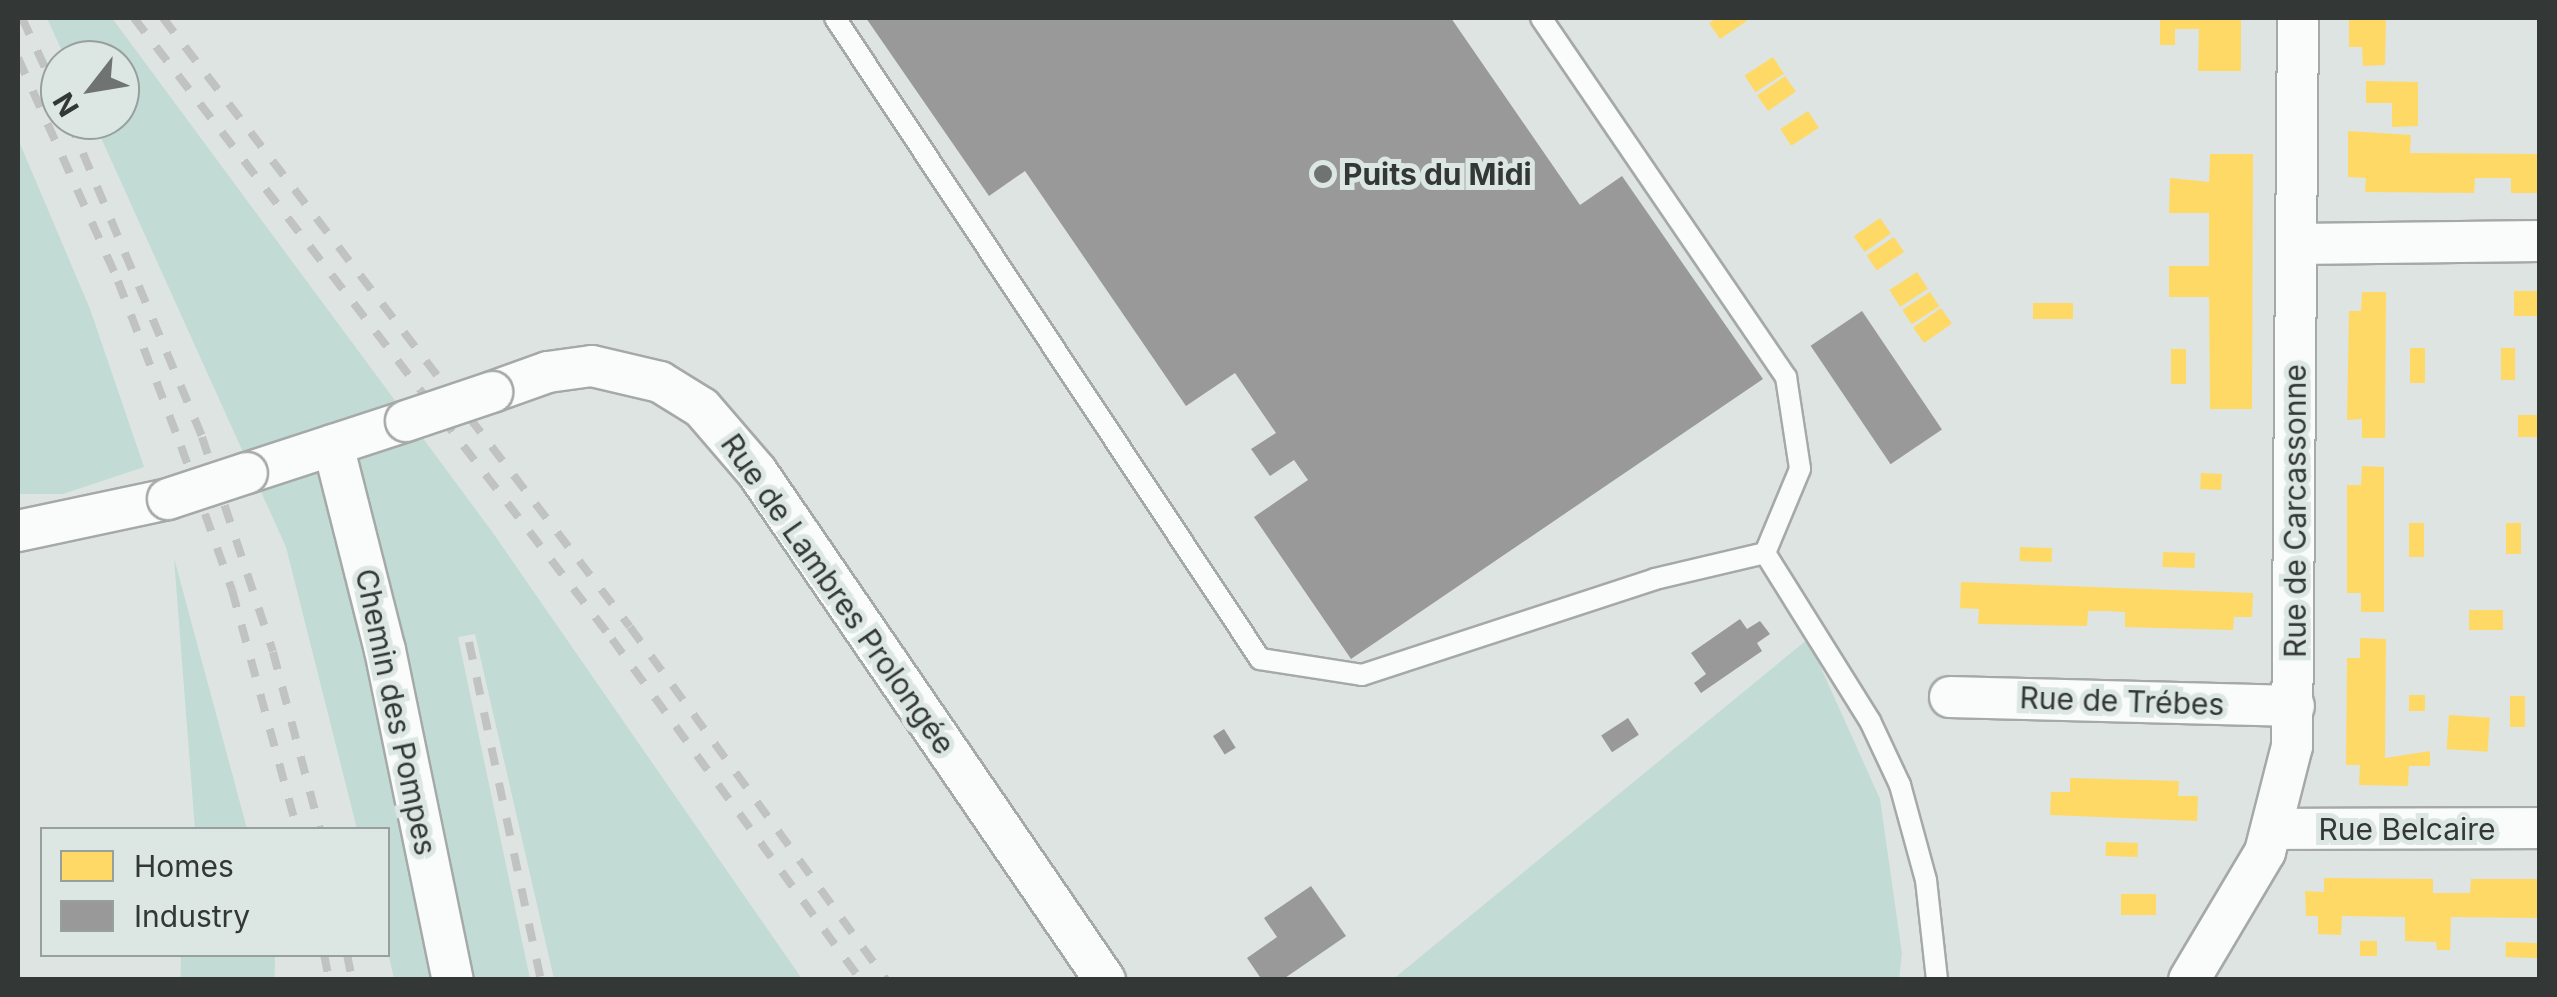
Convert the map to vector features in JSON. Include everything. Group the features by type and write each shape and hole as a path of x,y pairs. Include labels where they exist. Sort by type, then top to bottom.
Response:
{"street":[{"name":"Rue de Carcassonne","path":"2189,980 2252,878 2274,830 2289,773 2294,706 2298,18"},
{"path":"2296,244 2540,242"},
{"name":"Rue de Lambres Prolongée","path":"18,531 168,498 548,372 611,368 682,393 720,425 1104,980"},
{"name":"Chemin des Pompes","path":"333,445 385,650 453,980"},
{"name":"Rue de Trébes","path":"1950,697 2294,706"},
{"name":"Rue Belcaire","path":"2274,830 2540,828"}],"lane":[{"path":"835,18 1260,659 1362,675 1656,580 1765,552"},
{"path":"1541,18 1786,377 1800,469 1765,552"},
{"path":"1765,552 1870,721 1900,785 1926,880 1937,980"}],"green space":[{"path":"47,18 112,18 128,40 57,40"},
{"path":"140,56 493,533 802,979 554,979 475,634 458,637 530,979 394,979 389,957 390,827 356,827 286,547 102,140 140,140"},
{"path":"18,139 90,309 144,467 63,494 18,494"},
{"path":"174,558 246,827 195,827"},
{"path":"1808,639 1880,799 1902,954 1899,979 1392,980"},
{"path":"181,957 275,957 275,980 181,979"}],"building: Homes":[{"path":"1717,18 1747,21 1720,39 1709,23"},
{"path":"2160,18 2241,18 2241,71 2198,71 2199,29 2175,29 2175,45 2160,45"},
{"path":"2349,18 2386,18 2385,65 2363,66 2362,47 2349,47"},
{"path":"1773,57 1784,74 1755,92 1744,76"},
{"path":"1785,76 1796,92 1768,111 1757,96"},
{"path":"2366,81 2418,82 2418,126 2392,127 2392,103 2366,103"},
{"path":"1808,111 1819,128 1791,146 1780,129"},
{"path":"2348,131 2411,135 2410,153 2540,154 2540,193 2511,193 2511,178 2475,178 2474,193 2365,192 2366,178 2348,177"},
{"path":"2210,154 2253,154 2252,409 2210,409 2209,297 2169,297 2169,266 2209,266 2209,213 2169,213 2170,178 2209,182"},
{"path":"1880,218 1891,234 1865,252 1854,236"},
{"path":"1894,237 1904,252 1877,270 1867,255"},
{"path":"1917,272 1928,289 1900,307 1889,290"},
{"path":"2514,291 2540,291 2540,316 2514,316"},
{"path":"1930,292 1939,306 1912,324 1902,310"},
{"path":"2362,292 2386,292 2385,438 2362,438 2362,419 2347,420 2349,311 2361,311"},
{"path":"2033,303 2073,303 2073,319 2033,319"},
{"path":"1941,308 1952,324 1924,343 1913,328"},
{"path":"2410,348 2425,348 2425,383 2410,383"},
{"path":"2501,348 2515,348 2515,380 2501,380"},
{"path":"2171,349 2186,349 2186,384 2171,384"},
{"path":"2518,415 2540,415 2540,437 2518,437"},
{"path":"2362,466 2384,467 2384,612 2361,612 2361,593 2347,593 2347,485 2361,485"},
{"path":"2201,473 2222,474 2221,490 2200,489"},
{"path":"2409,523 2424,523 2424,557 2409,557"},
{"path":"2506,523 2521,523 2521,554 2506,554"},
{"path":"2020,547 2052,548 2051,562 2020,561"},
{"path":"2163,552 2195,553 2194,568 2162,567"},
{"path":"1961,582 2253,593 2252,617 2234,617 2233,630 2125,627 2125,612 2107,611 2088,611 2087,626 1978,624 1979,609 1960,608"},
{"path":"2469,610 2503,610 2503,630 2469,630"},
{"path":"2360,638 2386,639 2385,758 2430,751 2430,766 2409,766 2408,786 2359,785 2360,765 2346,765 2347,658 2360,658"},
{"path":"2409,695 2425,695 2425,711 2409,711"},
{"path":"2510,696 2525,696 2525,727 2510,727"},
{"path":"2449,715 2490,718 2488,752 2447,749"},
{"path":"2070,778 2179,781 2178,796 2198,796 2197,821 2050,815 2051,792 2070,792"},
{"path":"2106,842 2138,843 2137,857 2106,856"},
{"path":"2324,878 2433,879 2433,893 2470,893 2471,879 2540,879 2540,918 2451,917 2450,950 2437,950 2436,942 2405,941 2405,917 2342,916 2341,935 2318,934 2318,916 2306,916 2305,891 2324,892"},
{"path":"2121,894 2156,894 2156,915 2121,915"},
{"path":"2360,941 2377,941 2377,956 2360,956"},
{"path":"2506,942 2540,943 2539,958 2505,957"}],"building: Industry":[{"path":"866,18 1451,18 1580,205 1622,176 1763,379 1351,659 1254,517 1308,480 1294,460 1270,476 1251,449 1276,433 1235,373 1186,406 1025,171 989,196"},
{"path":"1862,311 1942,430 1891,464 1811,346"},
{"path":"1740,619 1747,629 1760,621 1770,634 1757,643 1762,651 1701,693 1694,683 1706,674 1691,653"},
{"path":"1628,718 1639,735 1612,752 1601,735"},
{"path":"1224,729 1236,748 1225,755 1213,736"},
{"path":"1311,886 1346,936 1282,980 1262,980 1247,958 1277,937 1264,918"}],"railway":[{"path":"22,18 40,57"},
{"path":"134,18 612,639 861,980"},
{"path":"163,18 630,627 886,980"},
{"path":"18,58 118,281 181,446 232,590 296,827"},
{"path":"77,140 202,437 273,652 319,827"},
{"path":"469,642 541,980"},
{"path":"325,957 329,980"},
{"path":"348,957 352,980"}],"place":[{"name":"Puits du Midi","path":"1323,174"}]}
